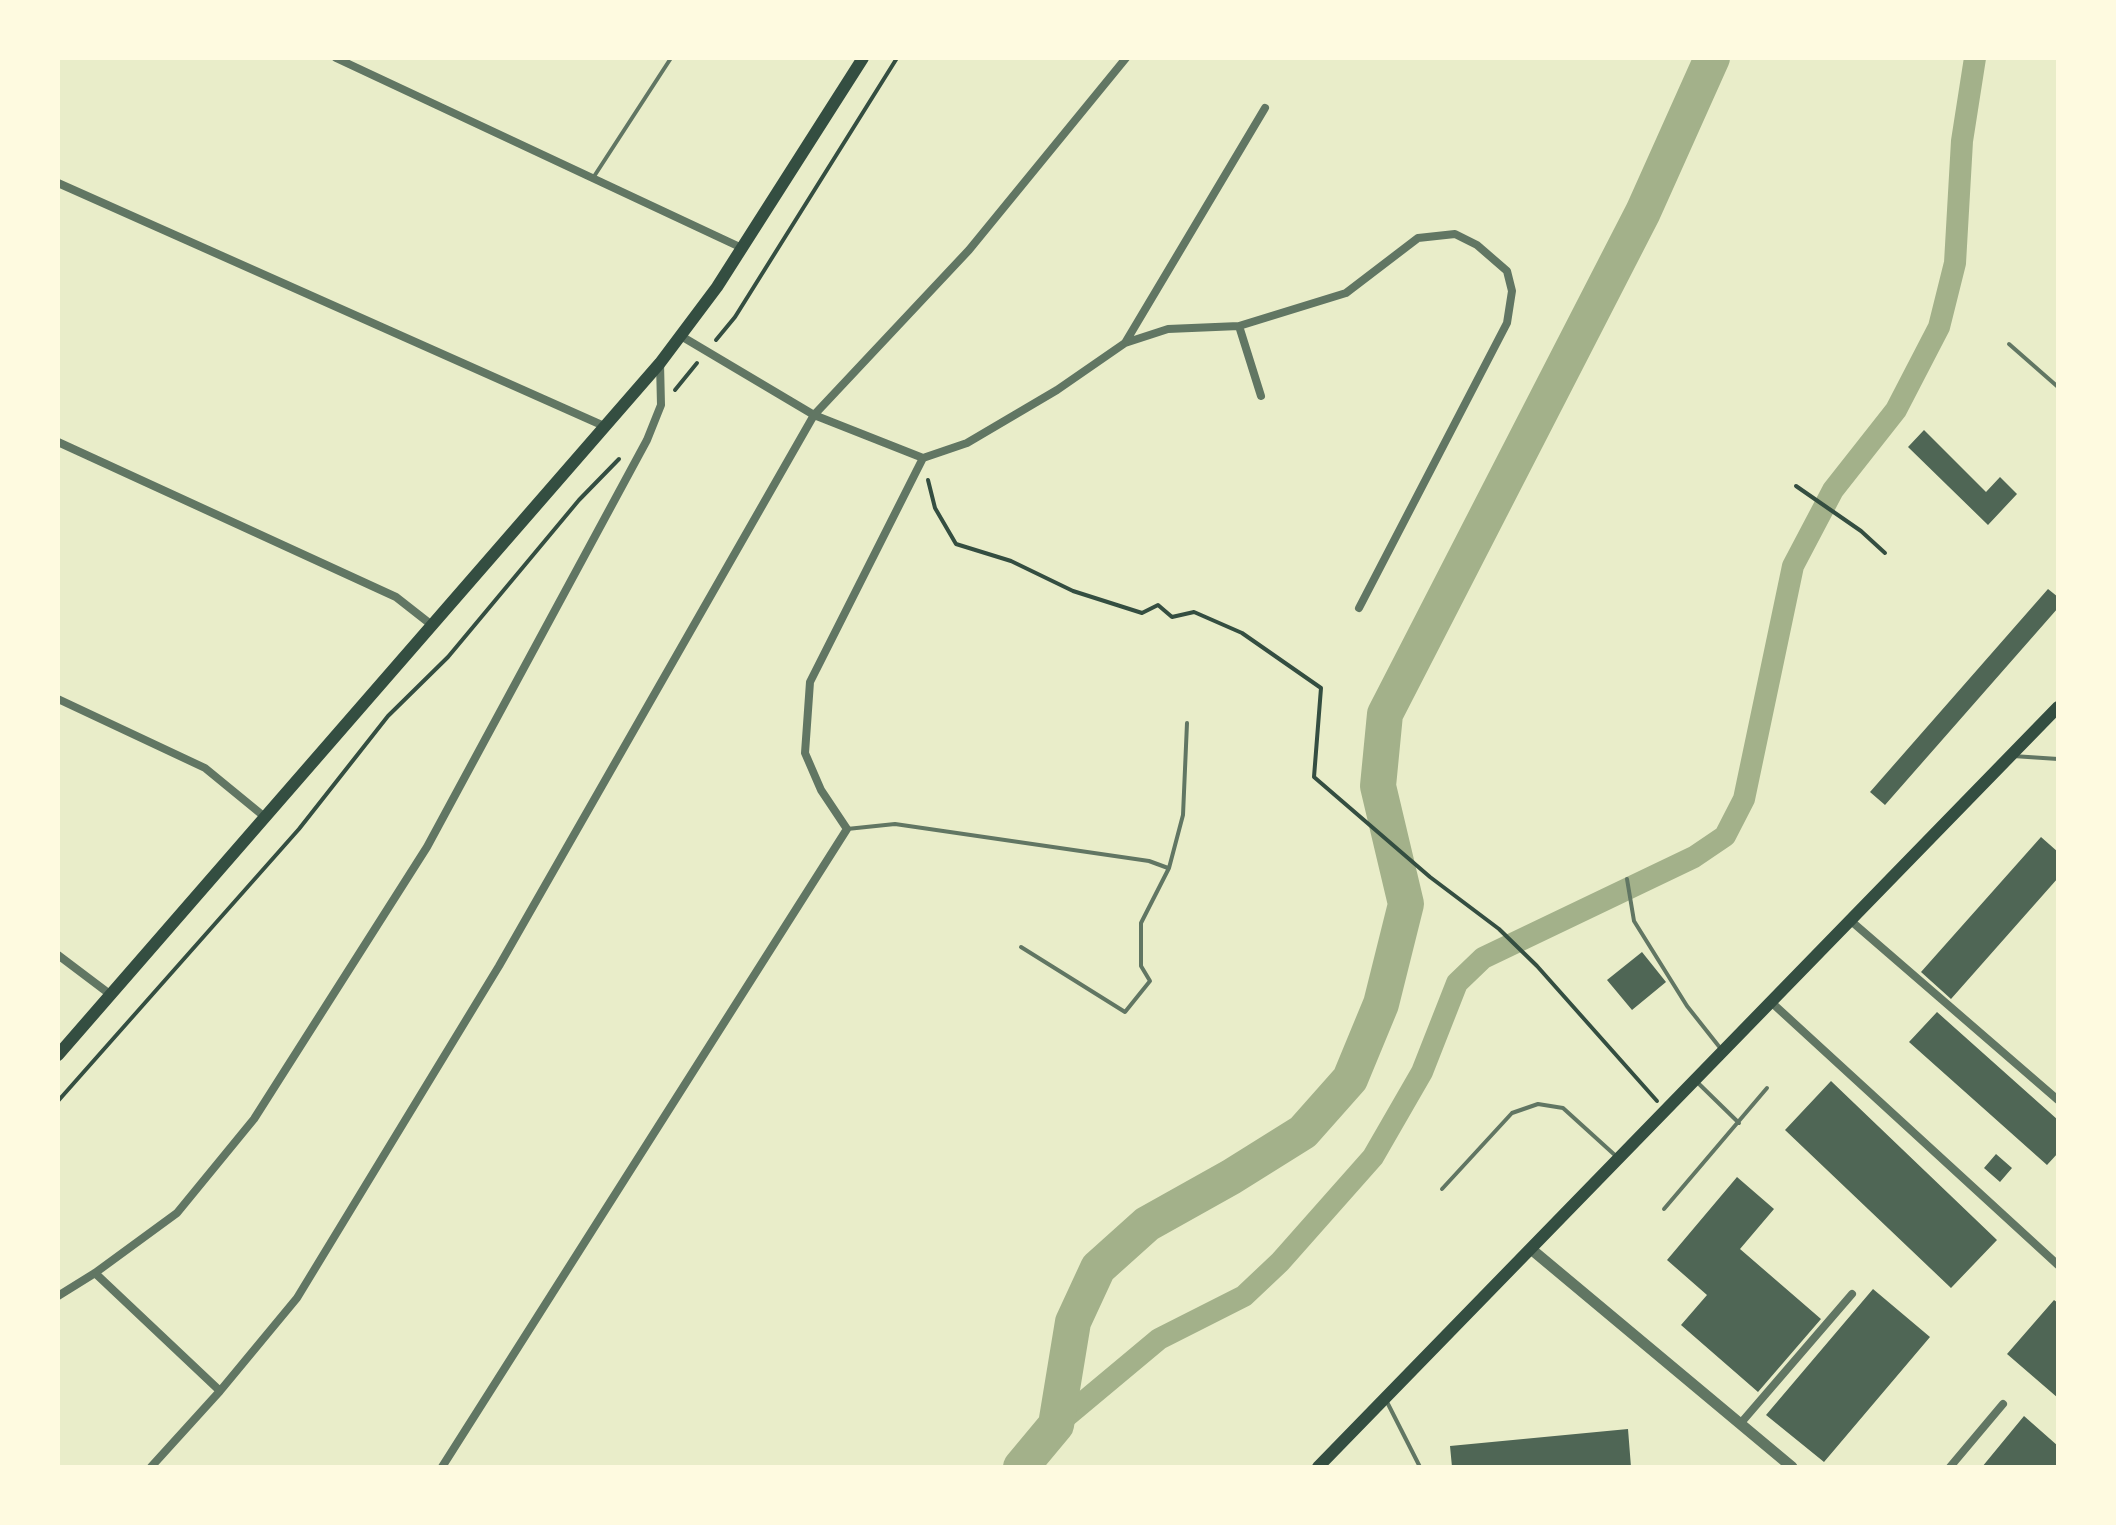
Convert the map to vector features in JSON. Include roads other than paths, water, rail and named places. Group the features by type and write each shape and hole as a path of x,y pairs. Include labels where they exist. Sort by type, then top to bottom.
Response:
{"main road":[{"path":"58,1055 660,363 742,248 863,58"},
{"path":"1318,1467 2058,707"}],"street":[{"path":"336,58 742,248"},
{"path":"151,1467 220,1391 297,1298 491,979 814,415 969,250 1126,58"},
{"path":"1125,343 1265,108"},
{"path":"58,183 604,426"},
{"path":"681,336 814,415 923,458 967,443 1057,390 1125,343 1168,329 1239,326 1346,293 1418,238 1455,234 1477,245 1507,271 1512,291 1507,323 1359,608"},
{"path":"1239,326 1261,396"},
{"path":"58,1296 177,1213 254,1119 427,847 647,440 661,405 660,363"},
{"path":"58,442 396,597 433,626"},
{"path":"442,1467 847,829 821,790 805,753 810,682 923,458"},
{"path":"58,699 205,768 266,818"},
{"path":"1851,921 2058,1100"},
{"path":"58,955 111,995"},
{"path":"1771,1002 2058,1265"},
{"path":"1531,1249 1792,1467"},
{"path":"95,1273 220,1391"},
{"path":"1740,1424 1852,1294"},
{"path":"1950,1467 2003,1404"}],"lane":[{"path":"593,178 671,58"},
{"path":"2009,344 2058,387"},
{"path":"1021,947 1125,1012 1150,981 1141,966 1141,923 1169,868 1183,815 1187,723"},
{"path":"2010,756 2058,759"},
{"path":"847,829 895,824 1149,861 1169,868"},
{"path":"1627,879 1634,921 1687,1006 1723,1052"},
{"path":"1695,1080 1739,1123"},
{"path":"1664,1209 1767,1088"},
{"path":"1442,1189 1512,1113 1538,1104 1563,1108 1619,1159"},
{"path":"1385,1398 1420,1467"}],"waterway":[{"path":"1021,1467 1056,1425 1073,1322 1098,1268 1147,1224 1303,1132 1350,1079 1381,1004 1406,904 1378,786 1385,714 1643,212 1712,58"},
{"path":"1056,1425 1159,1339 1244,1296 1280,1262 1373,1157 1422,1072 1457,983 1483,958 1694,857 1725,836 1744,799 1793,566 1833,490 1896,410 1939,327 1955,263 1962,141 1975,58"}]}
